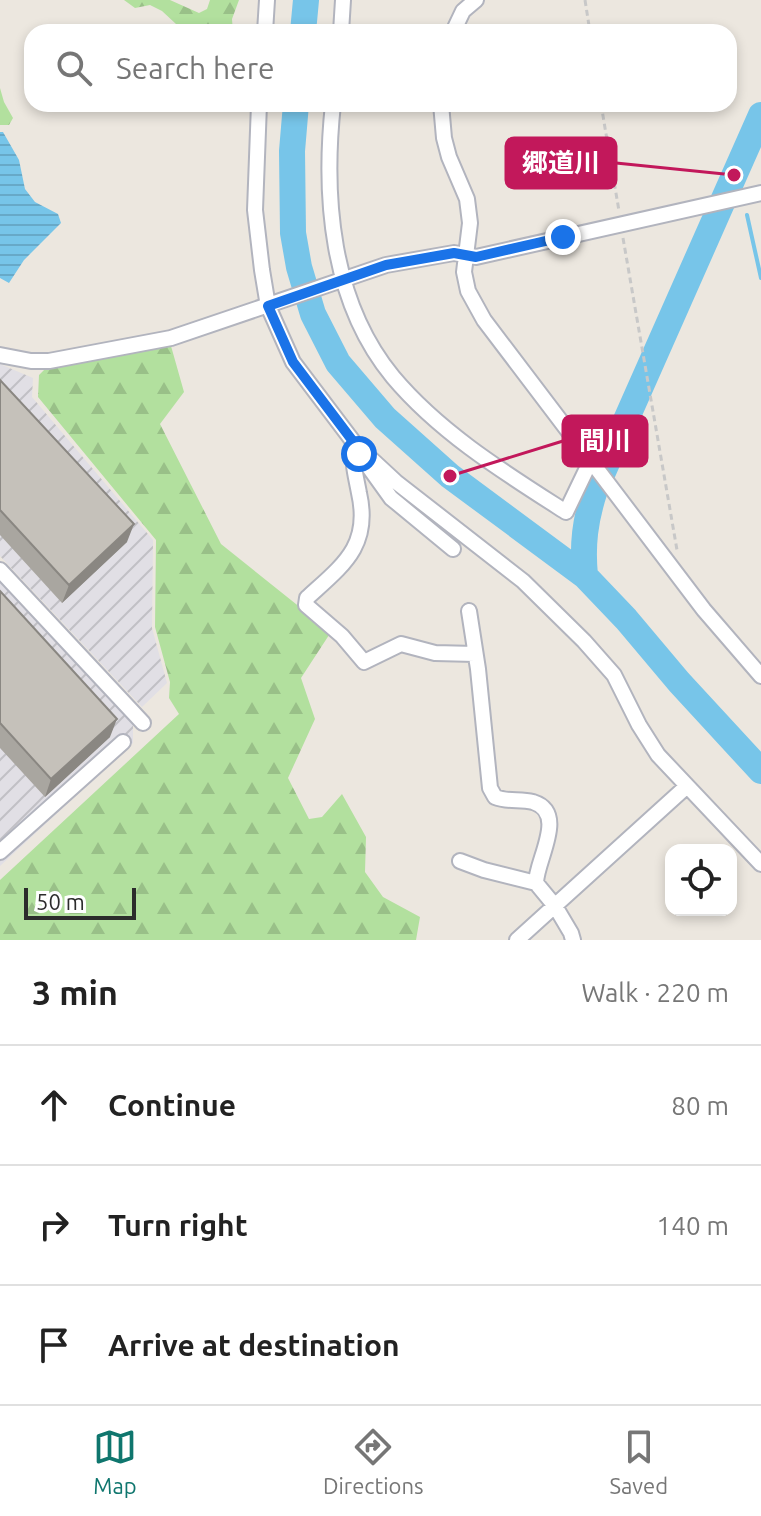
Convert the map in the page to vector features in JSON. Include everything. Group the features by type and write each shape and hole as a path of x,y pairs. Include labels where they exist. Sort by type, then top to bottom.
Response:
{"street":[{"path":"266,24 267,0"},
{"path":"342,24 343,0"},
{"path":"457,24 463,11 476,0"},
{"path":"259,112 255,210 270,305 293,362 391,498 453,549"},
{"path":"332,112 329,203 341,281 357,317 392,375 460,440 566,512 592,462"},
{"path":"442,112 449,157 467,199 470,223 464,272 468,291 484,320 704,610 761,676"},
{"path":"0,355 49,361 171,338 386,265 454,253 476,257 761,193"},
{"path":"354,448 353,462 364,514 363,527 358,542 332,575 307,598 306,605 342,636 364,662 401,644 435,653 475,654"},
{"path":"354,448 523,581 584,641 614,675 658,755 761,864"},
{"path":"0,570 143,723"},
{"path":"469,611 490,788 495,797 530,801 542,806 550,824 536,883"},
{"path":"0,852 123,742"},
{"path":"517,940 687,786"},
{"path":"460,861 536,883 555,906 573,940"}],"path":[{"path":"585,0 589,24"},
{"path":"641,351 677,551"}],"shaded area":[{"path":"0,364 33,378 32,397 153,540 152,628 167,683 142,707 0,556"},
{"path":"0,582 133,719 133,743 0,866"}],"green space":[{"path":"124,0 170,0 199,13 207,9 210,0 239,0 232,24 176,24 150,5 135,8"},
{"path":"0,88 13,118 9,125 0,125"},
{"path":"171,346 184,392 160,424 221,544 331,632 301,678 315,719 288,778 309,819 322,817 342,794 366,837 365,872 383,897 420,917 416,940 0,940 0,880 179,714 169,698 170,682 155,627 156,540 38,397 39,375 49,365"}],"water":[{"path":"0,132 3,132 19,160 25,189 35,202 58,214 61,223 24,260 9,283 0,278"}],"building":[{"path":"0,380 134,524 69,585 0,510"},
{"path":"0,591 117,719 51,779 0,723"}],"waterway":[{"path":"304,24 306,0"},
{"path":"295,112 292,151 293,233 313,314 338,363 385,418 450,476 585,576 761,771"},
{"path":"585,576 585,533 595,490 761,115"},
{"path":"747,215 761,278"}],"place":[{"name":"郷道川","path":"734,175"},
{"name":"間川","path":"450,476"}],"route":[{"path":"359,454 353,452 355,444 293,362 268,306 386,265 454,253 476,257 563,237"}]}
